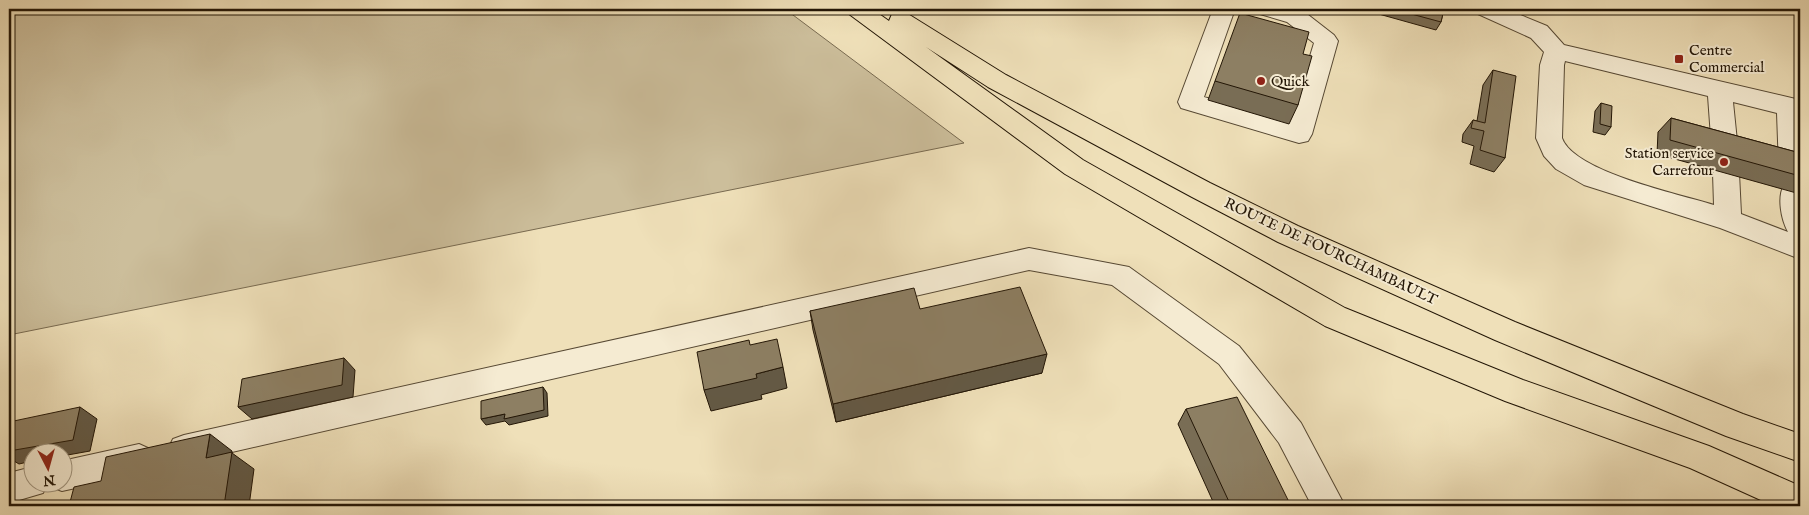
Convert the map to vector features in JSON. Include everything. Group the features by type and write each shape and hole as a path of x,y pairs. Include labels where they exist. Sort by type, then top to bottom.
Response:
{"main road":[{"path":"857,9 1074,166 1335,317 1516,391 1698,456 1800,502"},
{"name":"ROUTE DE FOURCHAMBAULT","path":"884,9 997,81 1288,234 1505,331 1737,426 1800,448"}],"street":[{"path":"1224,9 1190,102 1299,134 1326,41 1296,13 1268,9"},
{"path":"1486,9 1540,32 1556,51 1794,108 1793,181 1797,224 1800,228"},
{"path":"1556,51 1552,65 1549,138 1553,149 1566,162 1592,178 1728,220 1800,248"},
{"path":"1720,90 1726,162 1728,220"},
{"path":"72,474 1029,260 1119,275 1228,355 1290,433 1329,506"},
{"path":"9,488 22,485"}],"shaded area":[{"path":"9,9 785,9 964,143 9,335"}],"building":[{"path":"1393,9 1417,9 1437,14 1439,9 1444,9 1441,22"},
{"path":"1240,13 1309,32 1303,54 1312,56 1298,105 1215,81"},
{"path":"1493,70 1516,76 1505,158 1480,150 1484,131 1471,128 1473,120 1485,123"},
{"path":"1601,103 1612,106 1611,127 1600,124"},
{"path":"1671,118 1800,153 1800,176 1670,140"},
{"path":"1020,287 1047,354 833,404 810,311 914,288 920,309"},
{"path":"777,339 783,367 756,374 757,378 704,390 697,352 749,340 750,345"},
{"path":"344,358 342,385 238,407 242,379"},
{"path":"543,387 544,410 504,419 505,414 481,419 481,401"},
{"path":"1237,397 1291,506 1231,506 1186,409"},
{"path":"80,407 73,440 61,442 22,442 22,449 9,451 9,422"},
{"path":"210,434 206,458 232,452 224,506 69,506 74,487 101,481 106,457"}],"place":[{"name":"Centre Commercial","path":"1679,59"},
{"name":"Quick","path":"1261,81"},
{"name":"Station service Carrefour","path":"1724,162"}]}
